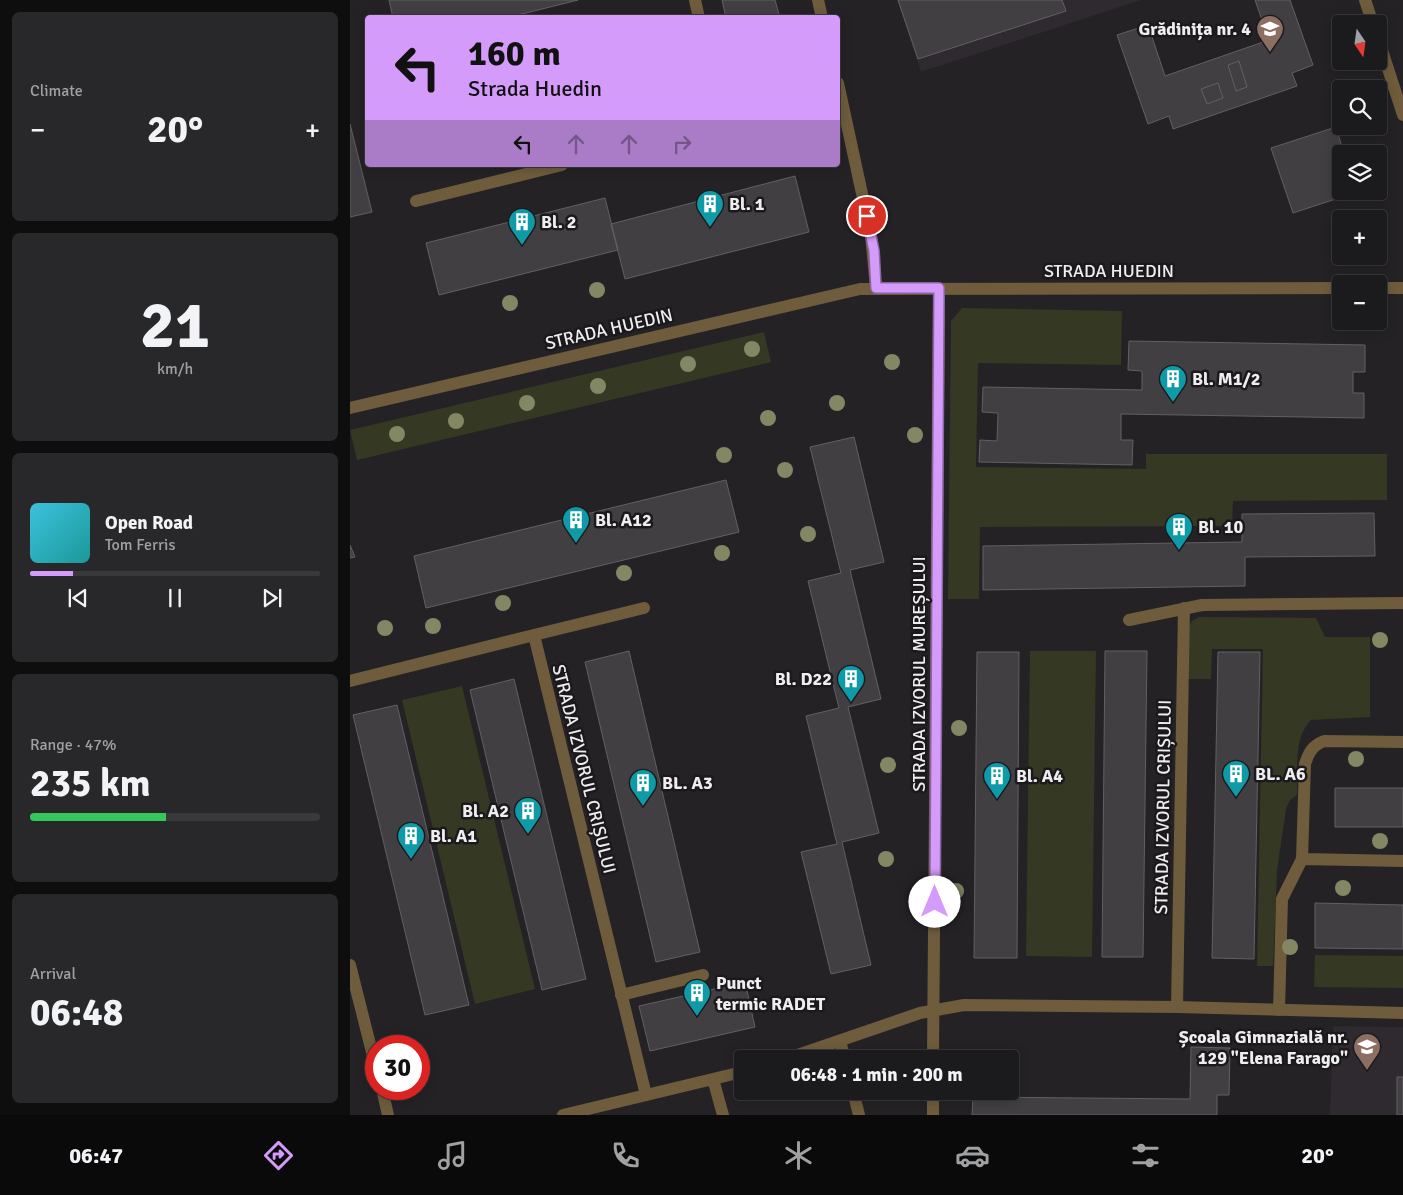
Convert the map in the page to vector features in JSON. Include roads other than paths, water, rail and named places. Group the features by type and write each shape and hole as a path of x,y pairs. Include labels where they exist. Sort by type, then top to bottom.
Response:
{"street":[{"path":"695,0 698,15"},
{"path":"818,0 821,15"},
{"path":"1366,0 1370,15"},
{"path":"1388,69 1403,115"},
{"path":"840,105 871,235 876,288"},
{"path":"416,200 554,167"},
{"name":"STRADA HUEDIN","path":"350,408 839,293 876,288 1332,288"},
{"name":"STRADA IZVORUL MUREȘULUI","path":"933,1050 939,288"},
{"path":"1387,288 1403,288"},
{"path":"1129,620 1202,605 1403,603"},
{"path":"350,681 644,608"},
{"name":"STRADA IZVORUL CRIȘULUI","path":"1177,1007 1184,608"},
{"name":"STRADA IZVORUL CRIȘULUI","path":"534,635 646,1095"},
{"path":"1279,1010 1282,899 1302,859 1305,764 1309,753 1315,744 1324,741 1403,742"},
{"path":"1302,859 1403,861"},
{"path":"350,965 368,1035"},
{"path":"621,995 703,975"},
{"path":"813,1050 933,1010 985,1004 1403,1013"},
{"path":"840,1041 842,1050"},
{"path":"563,1115 734,1074"},
{"path":"713,1079 722,1115"},
{"path":"384,1100 388,1115"},
{"path":"855,1100 859,1115"},
{"path":"933,1100 933,1115"}],"place":[{"name":"Grădinița nr. 4","path":"1270,53"},
{"name":"Bl. 1","path":"710,228"},
{"name":"Bl. 2","path":"522,246"},
{"name":"Bl. M1/2","path":"1173,403"},
{"name":"Bl. A12","path":"576,544"},
{"name":"Bl. 10","path":"1179,551"},
{"name":"Bl. D22","path":"851,703"},
{"name":"BL. A6","path":"1236,798"},
{"name":"Bl. A4","path":"997,800"},
{"name":"BL. A3","path":"643,807"},
{"name":"Bl. A2","path":"528,835"},
{"name":"Bl. A1","path":"411,860"},
{"name":"Punct termic RADET","path":"697,1017"},
{"name":"Școala Gimnazială nr. 129 \"Elena Farago\"","path":"1367,1071"}]}
